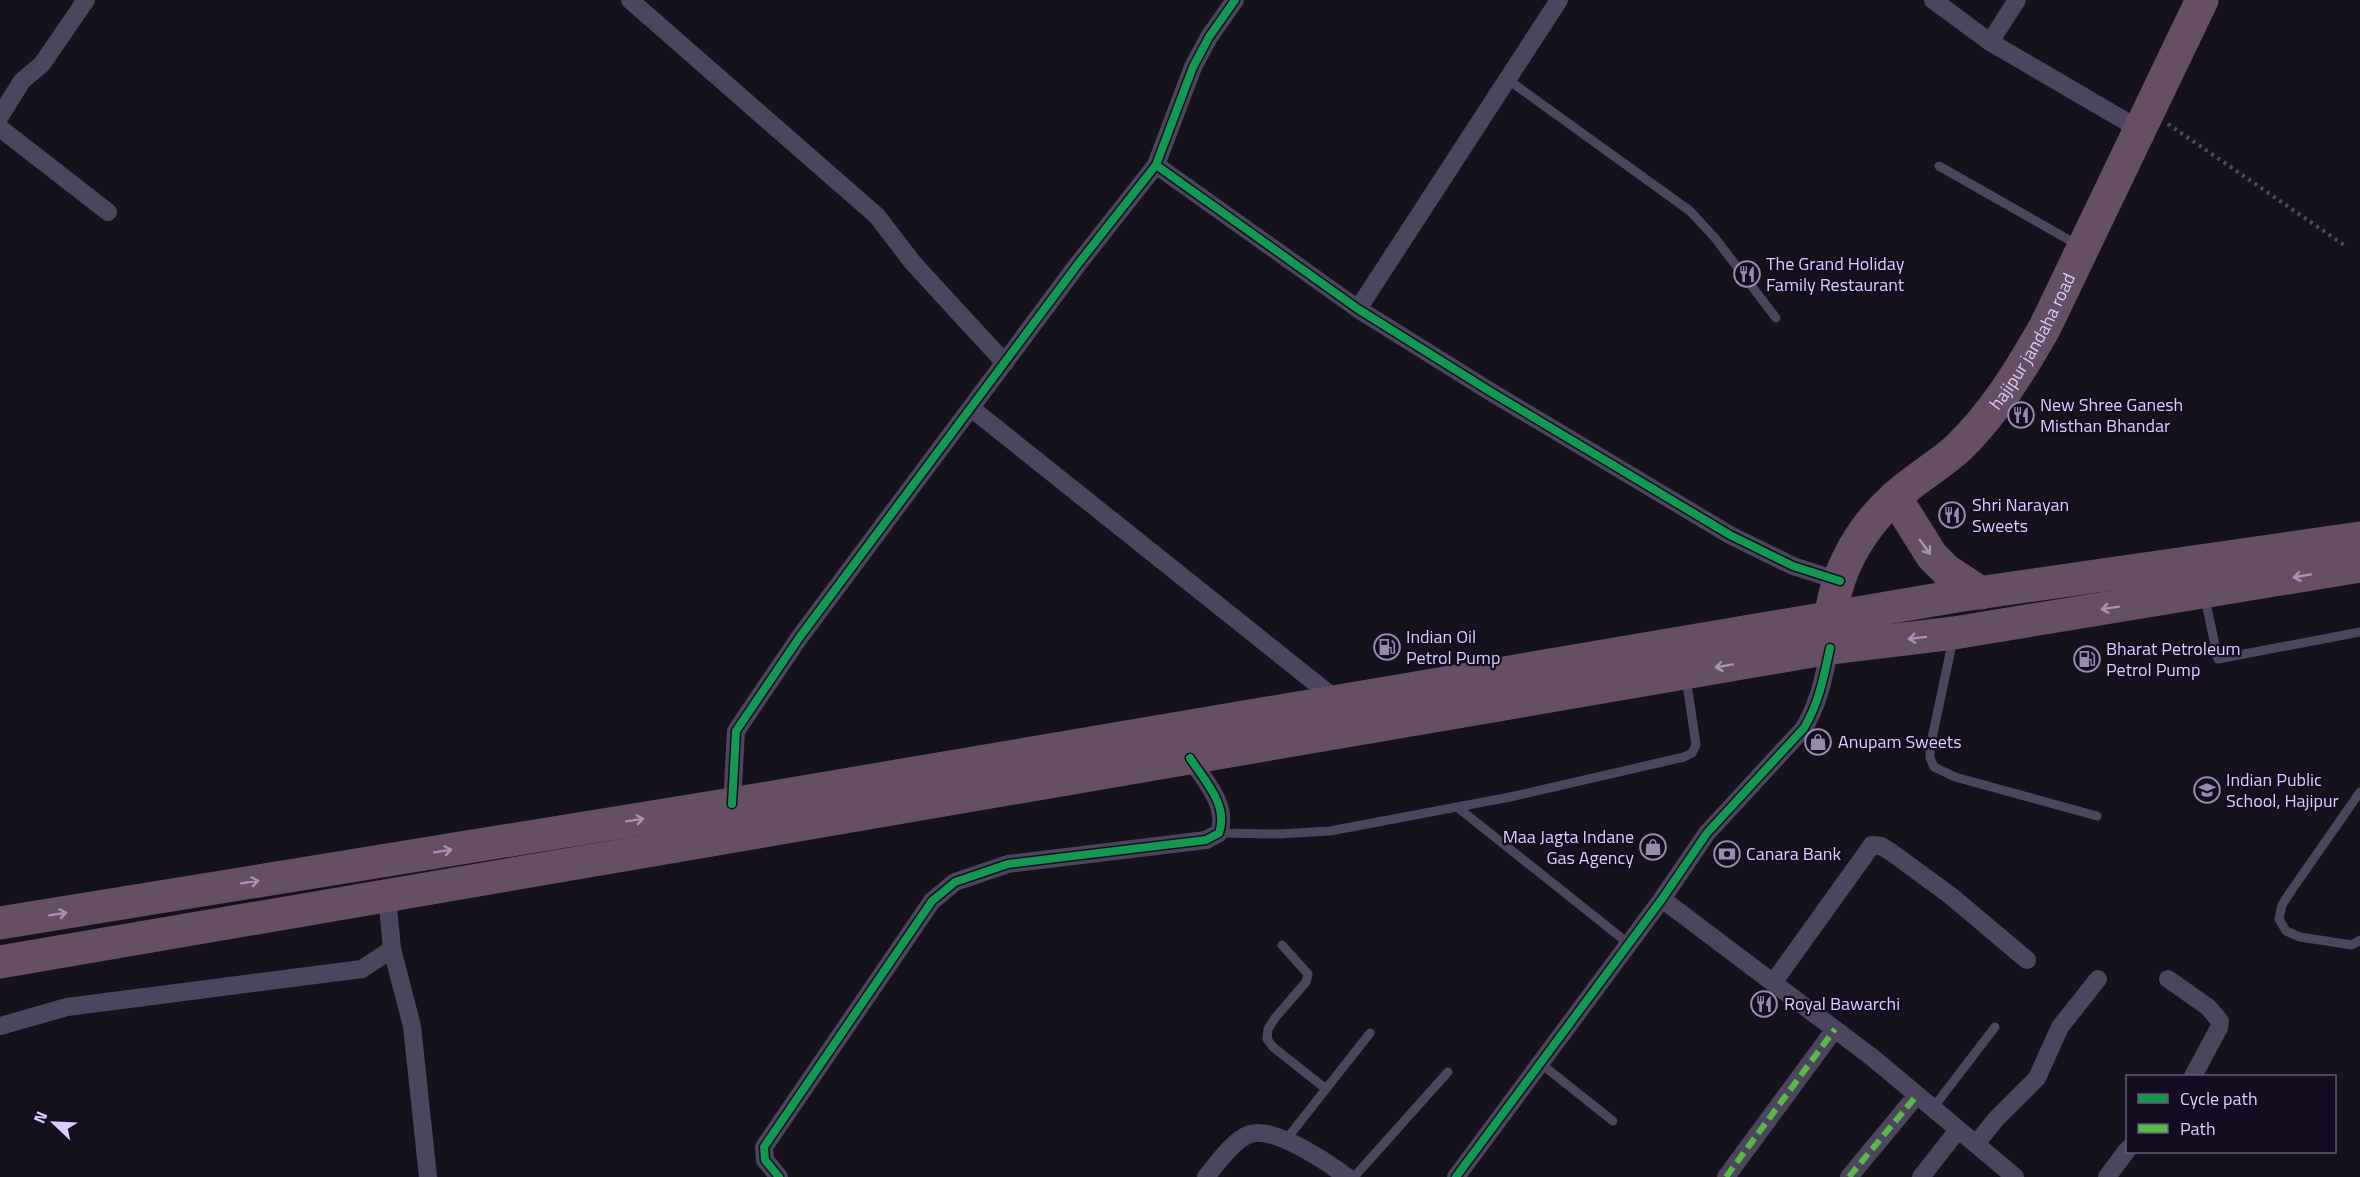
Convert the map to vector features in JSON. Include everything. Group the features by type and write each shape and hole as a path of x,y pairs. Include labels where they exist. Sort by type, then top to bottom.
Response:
{"highway":[{"name":"hajipur jandaha road","path":"1830,633 1840,581 1851,549 1863,530 1895,496 1957,449 2018,376 2083,248 2202,0"},
{"path":"1895,496 1932,556 1946,570 1981,593"},
{"path":"0,962 1685,672 1981,593 2360,538"},
{"path":"0,923 732,804 1338,701 1830,633 1954,633 2360,566"}],"street":[{"path":"0,116 22,81 42,64 86,0"},
{"path":"630,0 877,216 913,263 1005,363"},
{"path":"732,804 736,731 799,638 1156,165 1193,67 1209,37 1235,0"},
{"path":"1358,309 1559,0"},
{"path":"1933,0 1990,42 2144,119"},
{"path":"1990,42 2017,0"},
{"path":"0,128 108,212"},
{"path":"1156,165 1358,309 1731,535 1793,566 1840,581"},
{"path":"971,408 1338,701"},
{"path":"1456,1177 1662,899 1719,818 1804,728 1821,692 1830,633"},
{"path":"779,1177 765,1161 765,1147 932,901 955,882 1008,864 1206,840 1219,833 1223,822 1220,806 1190,758"},
{"path":"1773,983 1872,845 1881,846 1917,871 2027,960"},
{"path":"387,896 392,949 412,1026 428,1177"},
{"path":"1662,899 1835,1029 2015,1177"},
{"path":"0,1026 67,1007 362,969 392,949"},
{"path":"1976,1144 1996,1119 2037,1078 2060,1027 2098,979"},
{"path":"2168,979 2208,1008 2220,1020 2219,1028 2194,1075"},
{"path":"1726,1177 1835,1029"},
{"path":"1849,1177 1917,1095"},
{"path":"1921,1177 1958,1130"},
{"path":"1206,1177 1240,1140 1249,1134 1262,1133 1314,1154 1347,1177"},
{"path":"2107,1177 2126,1150"}],"lane":[{"path":"1507,79 1690,211 1715,238 1776,318"},
{"path":"1939,166 2083,248"},
{"path":"2204,592 2218,659 2360,632"},
{"path":"1954,633 1930,748 1934,767 1955,777 2097,816"},
{"path":"1219,833 1279,834 1330,831 1457,807 1663,762 1692,753 1696,745 1695,731 1685,672"},
{"path":"2360,792 2282,905 2279,919 2286,931 2300,937 2352,945 2360,940"},
{"path":"1457,807 1629,944"},
{"path":"1282,945 1308,974 1306,982 1268,1029 1267,1038 1273,1047 1326,1089"},
{"path":"1933,1108 1995,1027"},
{"path":"1285,1141 1370,1033"},
{"path":"1540,1063 1613,1121"},
{"path":"1354,1177 1448,1072"}],"path":[{"path":"2144,119 2344,245"}],"marked path":[{"path":"1726,1177 1835,1029"},
{"path":"1849,1177 1917,1095"}],"cycle path":[{"path":"732,804 736,731 799,638 1078,264 1156,165 1193,67 1209,37 1235,0"},
{"path":"1156,165 1358,309 1491,392 1730,535 1793,566 1840,581"},
{"path":"1456,1177 1662,899 1707,833 1804,728 1817,699 1830,648"},
{"path":"779,1177 765,1160 764,1147 932,901 955,882 1008,864 1206,840 1219,833 1221,813 1218,803 1190,758"}],"place":[{"name":"The Grand Holiday Family Restaurant","path":"1747,274"},
{"name":"New Shree Ganesh Misthan Bhandar","path":"2021,415"},
{"name":"Shri Narayan Sweets","path":"1952,515"},
{"name":"Indian Oil Petrol Pump","path":"1387,647"},
{"name":"Bharat Petroleum Petrol Pump","path":"2087,659"},
{"name":"Anupam Sweets","path":"1818,742"},
{"name":"Indian Public School, Hajipur","path":"2207,790"},
{"name":"Maa Jagta Indane Gas Agency","path":"1653,847"},
{"name":"Canara Bank","path":"1727,854"},
{"name":"Royal Bawarchi","path":"1764,1004"}]}
